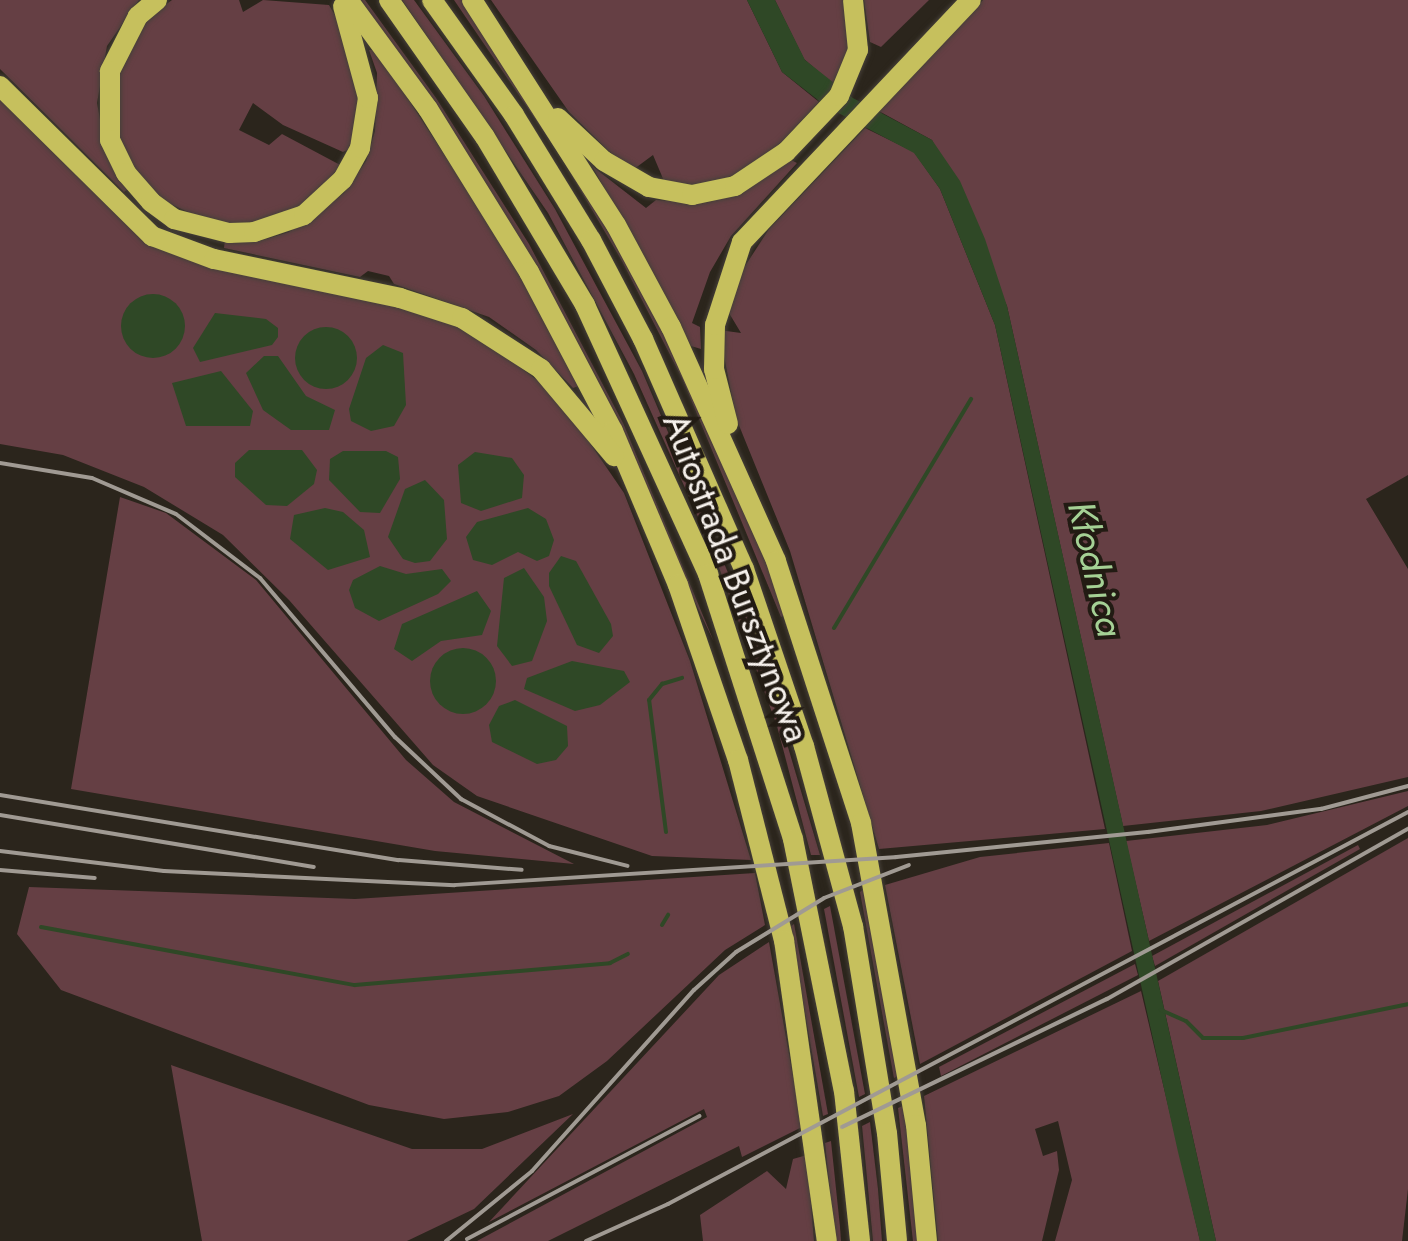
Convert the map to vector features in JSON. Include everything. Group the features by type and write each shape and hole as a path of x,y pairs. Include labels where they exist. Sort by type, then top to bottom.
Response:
{"highway":[{"path":"157,0 138,16 110,71 110,140 151,202 174,219 229,233 254,232 304,215 343,178 360,148 368,98 354,30 340,0"},
{"path":"348,0 428,109 529,272 637,487 704,659 761,843 804,1046 826,1241"},
{"name":"Autostrada Bursztynowa","path":"389,0 485,137 585,305 708,574 793,839 844,1091 860,1241"},
{"name":"Autostrada Bursztynowa","path":"432,0 514,115 591,240 643,339 744,569 804,746 853,926 882,1100 896,1241"},
{"path":"472,0 544,105 662,310 739,470 812,662 861,823 916,1125 927,1241"},
{"path":"544,105 604,161 649,187 692,194 722,191 786,152 838,96 852,72 859,24 853,0"},
{"path":"739,470 714,369 715,325 742,242 972,0"},
{"path":"0,86 152,236 214,258 430,306 511,345 580,408 637,487"}],"shaded area":[{"path":"0,0 139,0 107,46 97,103 106,152 128,189 124,192 0,69"},
{"path":"172,0 239,0 243,12 263,0 329,5 348,38 362,95 351,148 343,152 283,125 253,103 239,130 269,145 282,134 344,167 309,205 246,225 213,223 159,199 137,177 120,147 114,75 142,22"},
{"path":"357,0 365,0 436,98 529,244 623,423 714,642 525,247"},
{"path":"402,0 414,0 484,96 555,209 642,371 755,636 820,855 811,855 777,726 711,546 634,374 548,213"},
{"path":"454,0 462,0 627,259 732,475 787,614 781,617 683,380 622,261 560,155"},
{"path":"491,0 747,0 782,72 819,102 780,144 729,179 698,185 664,181 653,155 630,172 569,112"},
{"path":"747,0 775,0 805,60 853,98 932,140 960,181 985,239 1007,306 1216,1241 1200,1241 1178,1152 995,325 940,189 914,153 827,107 782,72"},
{"path":"775,0 844,0 850,44 833,84 804,59"},
{"path":"864,0 929,0 881,47 870,42"},
{"path":"983,0 1408,0 1408,475 1366,499 1408,569 1408,777 1261,811 1123,826 1007,306 932,140 877,110"},
{"path":"369,50 376,50 512,258 579,386 573,388 536,350 489,317 394,284 389,276 368,271 360,277 224,248 225,239 256,242 289,232 344,193 366,161 375,131 377,73"},
{"path":"0,94 126,223 469,329 557,395 624,493 690,661 751,860 652,856 477,796 433,765 289,600 223,535 144,487 63,455 0,444"},
{"path":"865,128 914,152 940,189 995,325 1105,829 879,849 790,551 736,418 719,330 741,333 726,308 736,280 769,229"},
{"path":"791,160 797,163 731,236 710,272 692,323 700,327 701,349 691,346 592,166 646,208 656,200 705,203 735,195"},
{"path":"153,294 176,303 185,326 176,349 153,358 130,349 121,326 130,303"},
{"path":"215,313 266,319 278,328 278,337 272,345 200,362 193,348"},
{"path":"326,327 348,336 357,358 348,380 326,389 304,380 295,358 304,336"},
{"path":"383,345 403,353 406,405 394,426 371,431 351,421 349,409 366,358"},
{"path":"264,356 278,356 306,396 335,410 329,430 291,430 263,410 246,373"},
{"path":"221,371 253,411 250,426 186,426 172,383"},
{"path":"249,450 302,450 317,470 314,484 287,506 266,505 235,477 235,463"},
{"path":"343,451 386,451 398,457 400,479 380,513 360,512 329,480 330,459"},
{"path":"475,452 512,458 524,475 522,498 481,511 461,503 458,465"},
{"path":"425,480 444,500 447,539 430,561 415,563 403,559 388,537 405,489"},
{"path":"120,497 166,513 256,580 406,760 454,802 574,864 435,851 71,789"},
{"path":"325,508 343,512 364,530 370,557 328,570 290,539 294,515"},
{"path":"528,508 546,519 554,540 549,556 537,561 518,552 492,565 473,560 466,537 477,522"},
{"path":"561,556 576,561 611,624 613,636 599,653 577,645 549,586 549,573"},
{"path":"380,566 406,574 442,569 451,581 438,594 379,621 355,608 349,590 353,580"},
{"path":"524,568 544,597 547,621 532,661 512,666 497,646 504,578"},
{"path":"477,591 491,611 482,635 441,641 412,661 394,649 402,624"},
{"path":"463,648 487,657 496,681 487,705 463,714 439,705 430,681 439,657"},
{"path":"572,661 624,671 630,682 600,705 575,711 524,689 527,678"},
{"path":"515,700 567,726 568,746 556,760 537,764 492,742 489,725 499,706"},
{"path":"1408,791 1408,806 1149,941 1126,841 1267,825"},
{"path":"1408,838 1408,1189 1402,1241 1216,1241 1158,981"},
{"path":"1109,843 1132,951 920,1064 885,885 980,857"},
{"path":"1358,845 1360,849 1155,966 1152,956"},
{"path":"755,873 765,925 725,950 607,1061 559,1096 508,1112 444,1119 369,1105 61,990 17,934 29,887 355,899"},
{"path":"864,889 900,1075 894,1078 860,892"},
{"path":"830,906 865,1094 859,1097 824,909"},
{"path":"794,924 828,1114 823,1116 790,927"},
{"path":"769,942 802,1127 742,1157 739,1146 548,1241 477,1241 707,1117 704,1109 489,1222 719,975"},
{"path":"1135,964 1138,975 941,1076 939,1067"},
{"path":"1141,991 1200,1241 1055,1241 1072,1180 1058,1121 1035,1129 1043,1156 1057,1151 1059,1170 1042,1241 938,1241 924,1096"},
{"path":"171,1065 412,1149 482,1149 573,1114 474,1209 407,1241 202,1241"},
{"path":"905,1105 918,1241 913,1241 898,1108"},
{"path":"870,1122 882,1241 873,1241 862,1126"},
{"path":"831,1141 841,1241 835,1241 825,1143"},
{"path":"807,1155 814,1241 703,1241 700,1215 767,1171 786,1189 793,1159"}],"waterway":[{"path":"834,628 971,399"},
{"path":"666,832 649,700 662,684 682,678"},
{"path":"662,925 668,915"},
{"path":"41,927 355,985 610,963 628,954"},
{"path":"1161,1010 1186,1021 1203,1038 1243,1038 1408,1004"}],"railway":[{"path":"0,463 92,478 176,514 260,578 395,737 461,799 549,846 628,866"},
{"path":"0,851 164,871 455,885 896,857 1148,832 1321,809 1408,786"},
{"path":"0,795 399,860 522,870"},
{"path":"586,1241 668,1204 1408,812"},
{"path":"0,815 314,867"},
{"path":"842,1127 1107,999 1408,829"},
{"path":"446,1241 532,1171 694,990 736,952 824,898 909,865"},
{"path":"0,870 95,878"},
{"path":"467,1239 699,1116"}],"water label":[{"name":"Kłodnica","path":"1096,569"}]}
